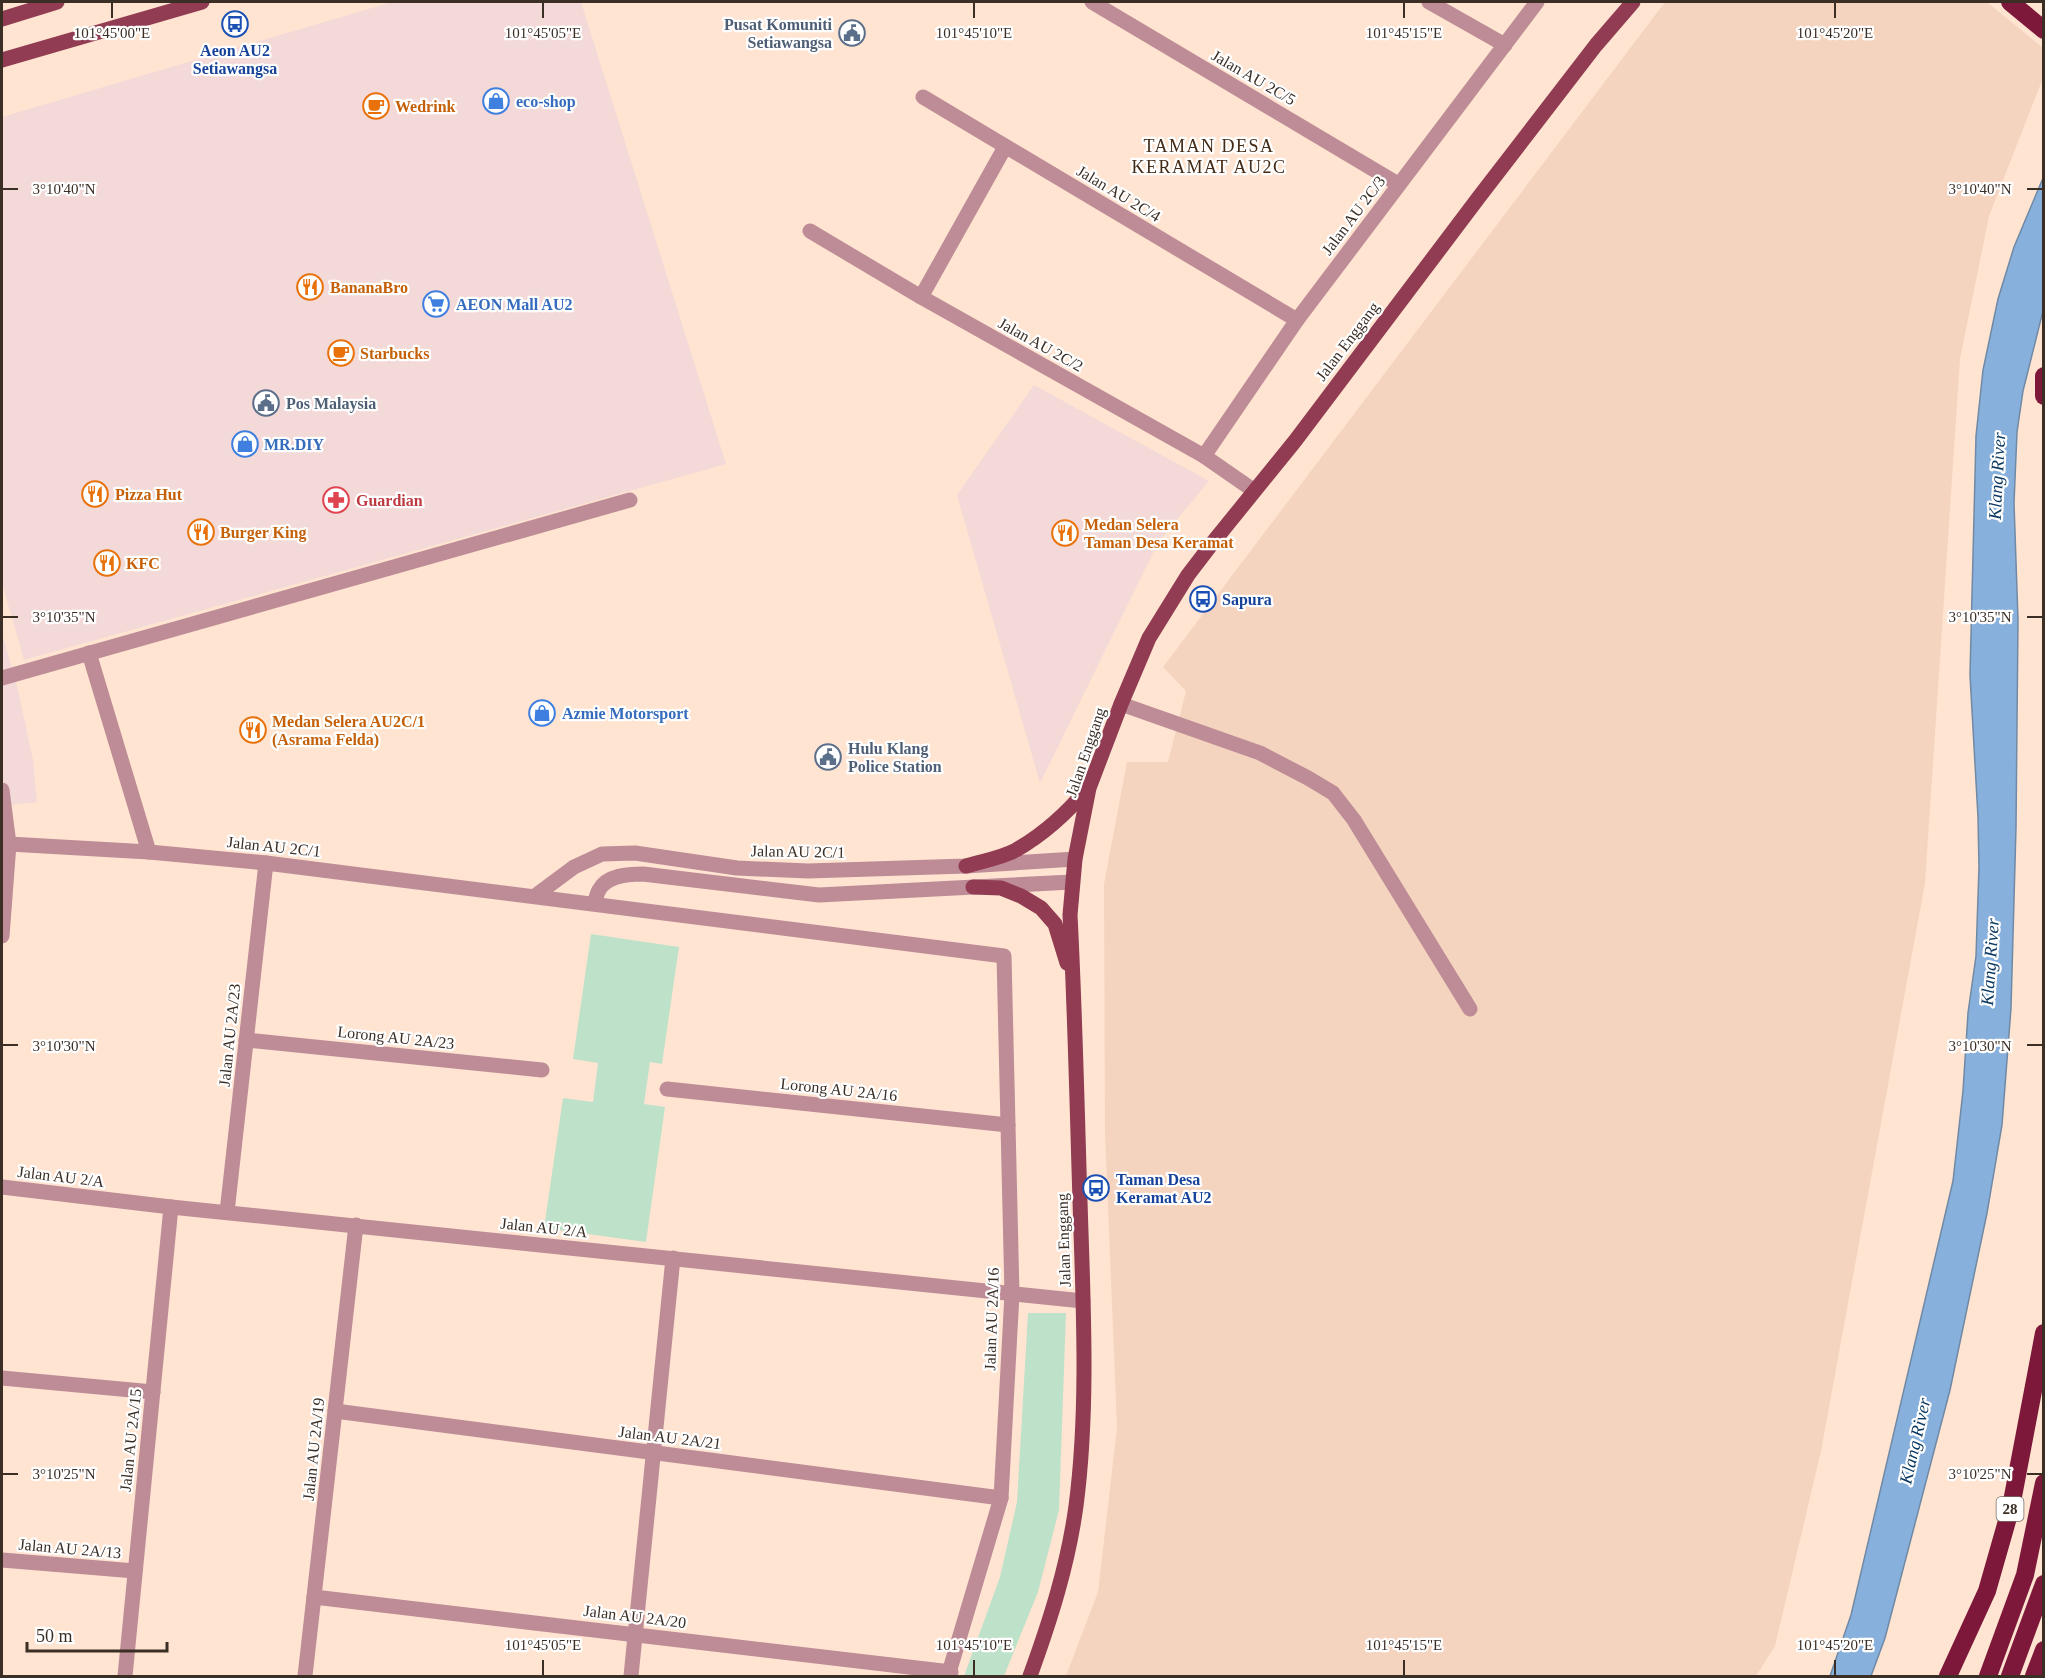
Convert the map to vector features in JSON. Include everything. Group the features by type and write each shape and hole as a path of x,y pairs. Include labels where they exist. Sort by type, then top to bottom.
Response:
{"highway":[{"path":"2010,2 2043,30"},
{"path":"2043,376 2043,396"},
{"name":"28","path":"1948,1677 1988,1591 2011,1507 2043,1334"},
{"path":"1988,1677 2025,1575 2043,1483"},
{"path":"2010,1677 2043,1584"},
{"path":"2034,1677 2043,1650"}],"main road":[{"path":"2,19 57,2"},
{"path":"2,60 201,2"},
{"name":"Jalan Enggang","path":"1030,1677 1048,1626 1064,1569 1076,1505 1083,1384 1083,1301 1070,915 1075,859 1089,788 1149,638 1183,584 1253,490 1295,441 1479,196 1596,45 1633,2"},
{"path":"966,866 1014,851 1047,830 1068,812 1089,788"},
{"path":"973,886 1001,888 1041,908 1055,924 1074,986"}],"street":[{"name":"Jalan AU 2C/5","path":"1092,2 1398,184"},
{"path":"1429,2 1505,45"},
{"name":"Jalan AU 2C/3","path":"1204,456 1297,320 1538,2"},
{"name":"Jalan AU 2C/4","path":"923,97 1297,320"},
{"path":"921,297 1005,147"},
{"name":"Jalan AU 2C/2","path":"810,231 921,297 1204,456 1253,490"},
{"path":"2,678 630,500"},
{"path":"90,653 149,852"},
{"path":"1121,704 1260,753 1333,793 1354,820 1470,1009"},
{"path":"2,790 9,844 2,936"},
{"name":"Jalan AU 2C/1","path":"9,844 149,852 266,863 1004,956"},
{"name":"Jalan AU 2C/1","path":"535,896 574,867 602,854 635,853 736,868 808,871 966,866 1075,859"},
{"name":"Jalan AU 2A/23","path":"227,1212 266,863"},
{"path":"594,903 599,888 610,880 626,874 643,874 819,895 1072,882"},
{"name":"Jalan AU 2A/16","path":"950,1674 1001,1497 1012,1294 1004,956"},
{"name":"Lorong AU 2A/23","path":"246,1040 542,1070"},
{"name":"Lorong AU 2A/16","path":"667,1089 1008,1125"},
{"name":"Jalan AU 2/A","path":"2,1187 171,1207 1083,1301"},
{"name":"Jalan AU 2A/15","path":"125,1677 171,1207"},
{"name":"Jalan AU 2A/19","path":"305,1677 356,1226"},
{"path":"631,1677 673,1258"},
{"path":"2,1378 153,1392"},
{"name":"Jalan AU 2A/21","path":"335,1412 1001,1497"},
{"name":"Jalan AU 2A/13","path":"2,1560 135,1571"},
{"name":"Jalan AU 2A/20","path":"314,1597 636,1634 950,1674"}],"shaded area":[{"path":"392,2 581,2 726,464 24,660 2,583 2,117"},
{"path":"1665,2 1987,2 2043,48 2043,78 1989,216 1960,359 1925,883 1821,1451 1775,1646 1756,1676 1066,1676 1098,1592 1117,1428 1105,1132 1104,884 1127,762 1168,762 1186,691 1163,667"},
{"path":"1034,385 1209,481 1159,541 1040,783 957,495"},
{"path":"2,633 18,690 33,760 37,802 2,806"}],"green space":[{"path":"591,934 679,947 662,1064 650,1062 644,1104 665,1107 646,1242 544,1228 563,1098 593,1102 598,1063 573,1059"},
{"path":"1028,1313 1066,1313 1059,1510 1038,1592 1004,1676 964,1676 1000,1577 1017,1502"}],"water":[{"name":"Klang River","path":"2043,178 2043,311 2023,391 2017,432 2014,503 2018,620 2016,827 2011,1008 2002,1125 1987,1213 1950,1390 1885,1638 1871,1676 1830,1676 1851,1615 1953,1181 1963,1091 1968,1013 1976,956 1979,867 1970,675 1976,436 1983,370 1998,299 2014,247"}],"place":[{"name":"Aeon AU2 Setiawangsa","path":"235,24"},
{"name":"Pusat Komuniti Setiawangsa","path":"852,33"},
{"name":"eco-shop","path":"496,101"},
{"name":"Wedrink","path":"376,106"},
{"name":"BananaBro","path":"310,287"},
{"name":"AEON Mall AU2","path":"436,304"},
{"name":"Starbucks","path":"341,353"},
{"name":"Pos Malaysia","path":"266,403"},
{"name":"MR.DIY","path":"245,444"},
{"name":"Pizza Hut","path":"95,494"},
{"name":"Guardian","path":"336,500"},
{"name":"Burger King","path":"201,532"},
{"name":"Medan Selera Taman Desa Keramat","path":"1065,533"},
{"name":"KFC","path":"107,563"},
{"name":"Sapura","path":"1203,599"},
{"name":"Azmie Motorsport","path":"542,713"},
{"name":"Medan Selera AU2C/1 (Asrama Felda)","path":"253,730"},
{"name":"Hulu Klang Police Station","path":"828,757"},
{"name":"Taman Desa Keramat AU2","path":"1096,1188"}],"district":[{"name":"TAMAN DESA KERAMAT AU2C","path":"1209,156"}]}
